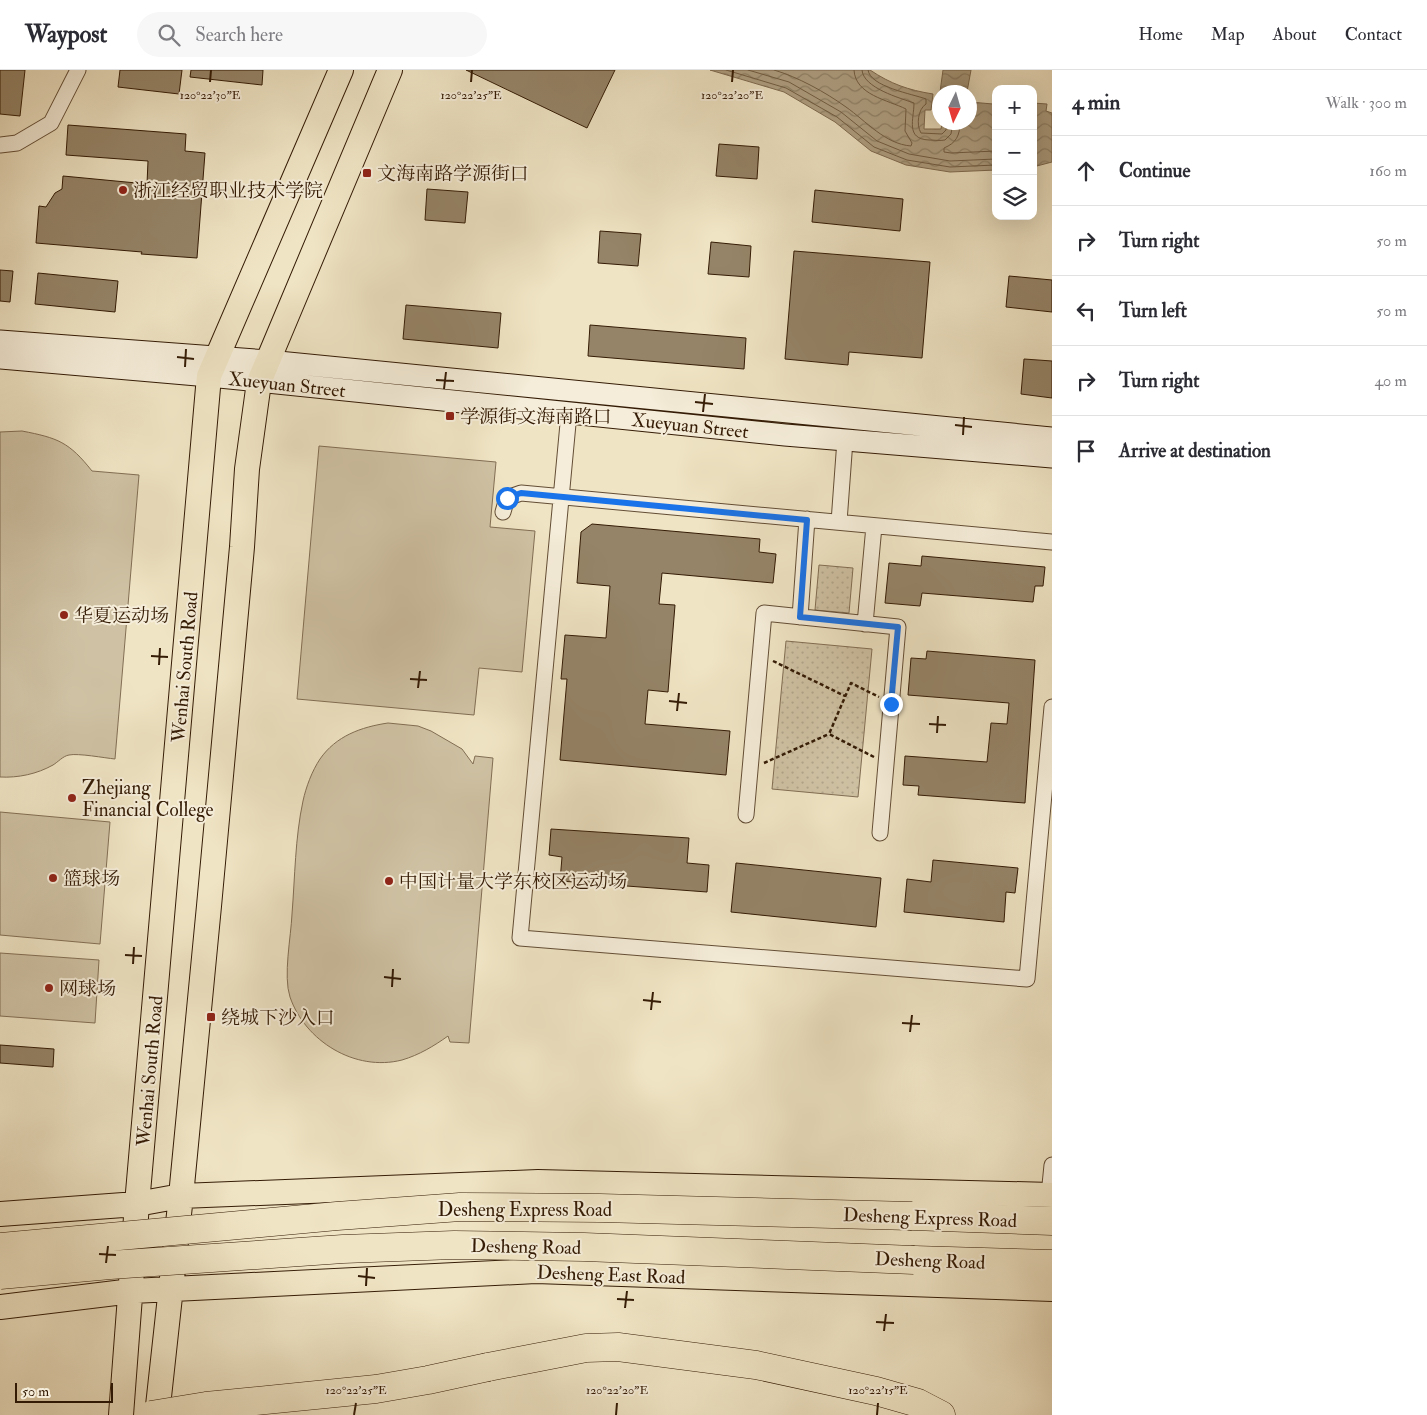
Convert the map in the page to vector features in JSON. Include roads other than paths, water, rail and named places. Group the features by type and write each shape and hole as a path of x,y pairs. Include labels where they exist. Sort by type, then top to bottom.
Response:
{"highway":[{"name":"Desheng Express Road","path":"0,1247 338,1216 460,1207 600,1208 912,1216 1051,1204"},
{"name":"Desheng Road","path":"0,1275 343,1248 454,1245 584,1247 1052,1264"},
{"path":"151,1415 206,1406 376,1389 586,1348 618,1346 756,1365 876,1391 918,1403 941,1415"}],"main road":[{"name":"Wenhai South Road","path":"121,1415 132,1291 137,1204 213,367 341,70"},
{"path":"157,1415 181,1196 239,576 247,469 264,371 390,70"},
{"path":"0,341 213,367"},
{"name":"Xueyuan Street","path":"0,358 264,371 568,413 846,440 1052,457"},
{"path":"264,371 1052,438"},
{"path":"4,1213 137,1204 181,1196 538,1182 1051,1204"},
{"name":"Desheng East Road","path":"0,1307 132,1291 536,1271 1052,1289"}],"street":[{"path":"0,145 17,143 51,123 78,70"},
{"path":"568,413 520,938 1027,979 1052,707"},
{"path":"839,522 846,440"},
{"path":"503,512 507,498 521,493 1052,542"},
{"path":"800,617 807,520"},
{"path":"865,624 874,526"},
{"path":"746,815 764,614 898,627 880,833"},
{"path":"1051,1204 1052,1165"}],"water":[{"path":"710,70 870,70 900,86 932,94 931,110 925,110 924,129 932,130 977,130 977,103 992,104 992,170 950,172 906,165 871,151 835,122 784,92"},
{"path":"943,70 971,70 968,85 941,85"},
{"path":"1037,103 1047,104 1046,111 1052,113 1052,162 1037,166"}],"place":[{"name":"文海南路学源街口","path":"367,173"},
{"name":"浙江经贸职业技术学院","path":"123,190"},
{"name":"学源街文海南路口","path":"450,416"},
{"name":"华夏运动场","path":"64,615"},
{"name":"Zhejiang Financial College","path":"72,798"},
{"name":"篮球场","path":"53,878"},
{"name":"中国计量大学东校区运动场","path":"389,881"},
{"name":"网球场","path":"49,988"},
{"name":"绕城下沙入口","path":"211,1017"}]}
